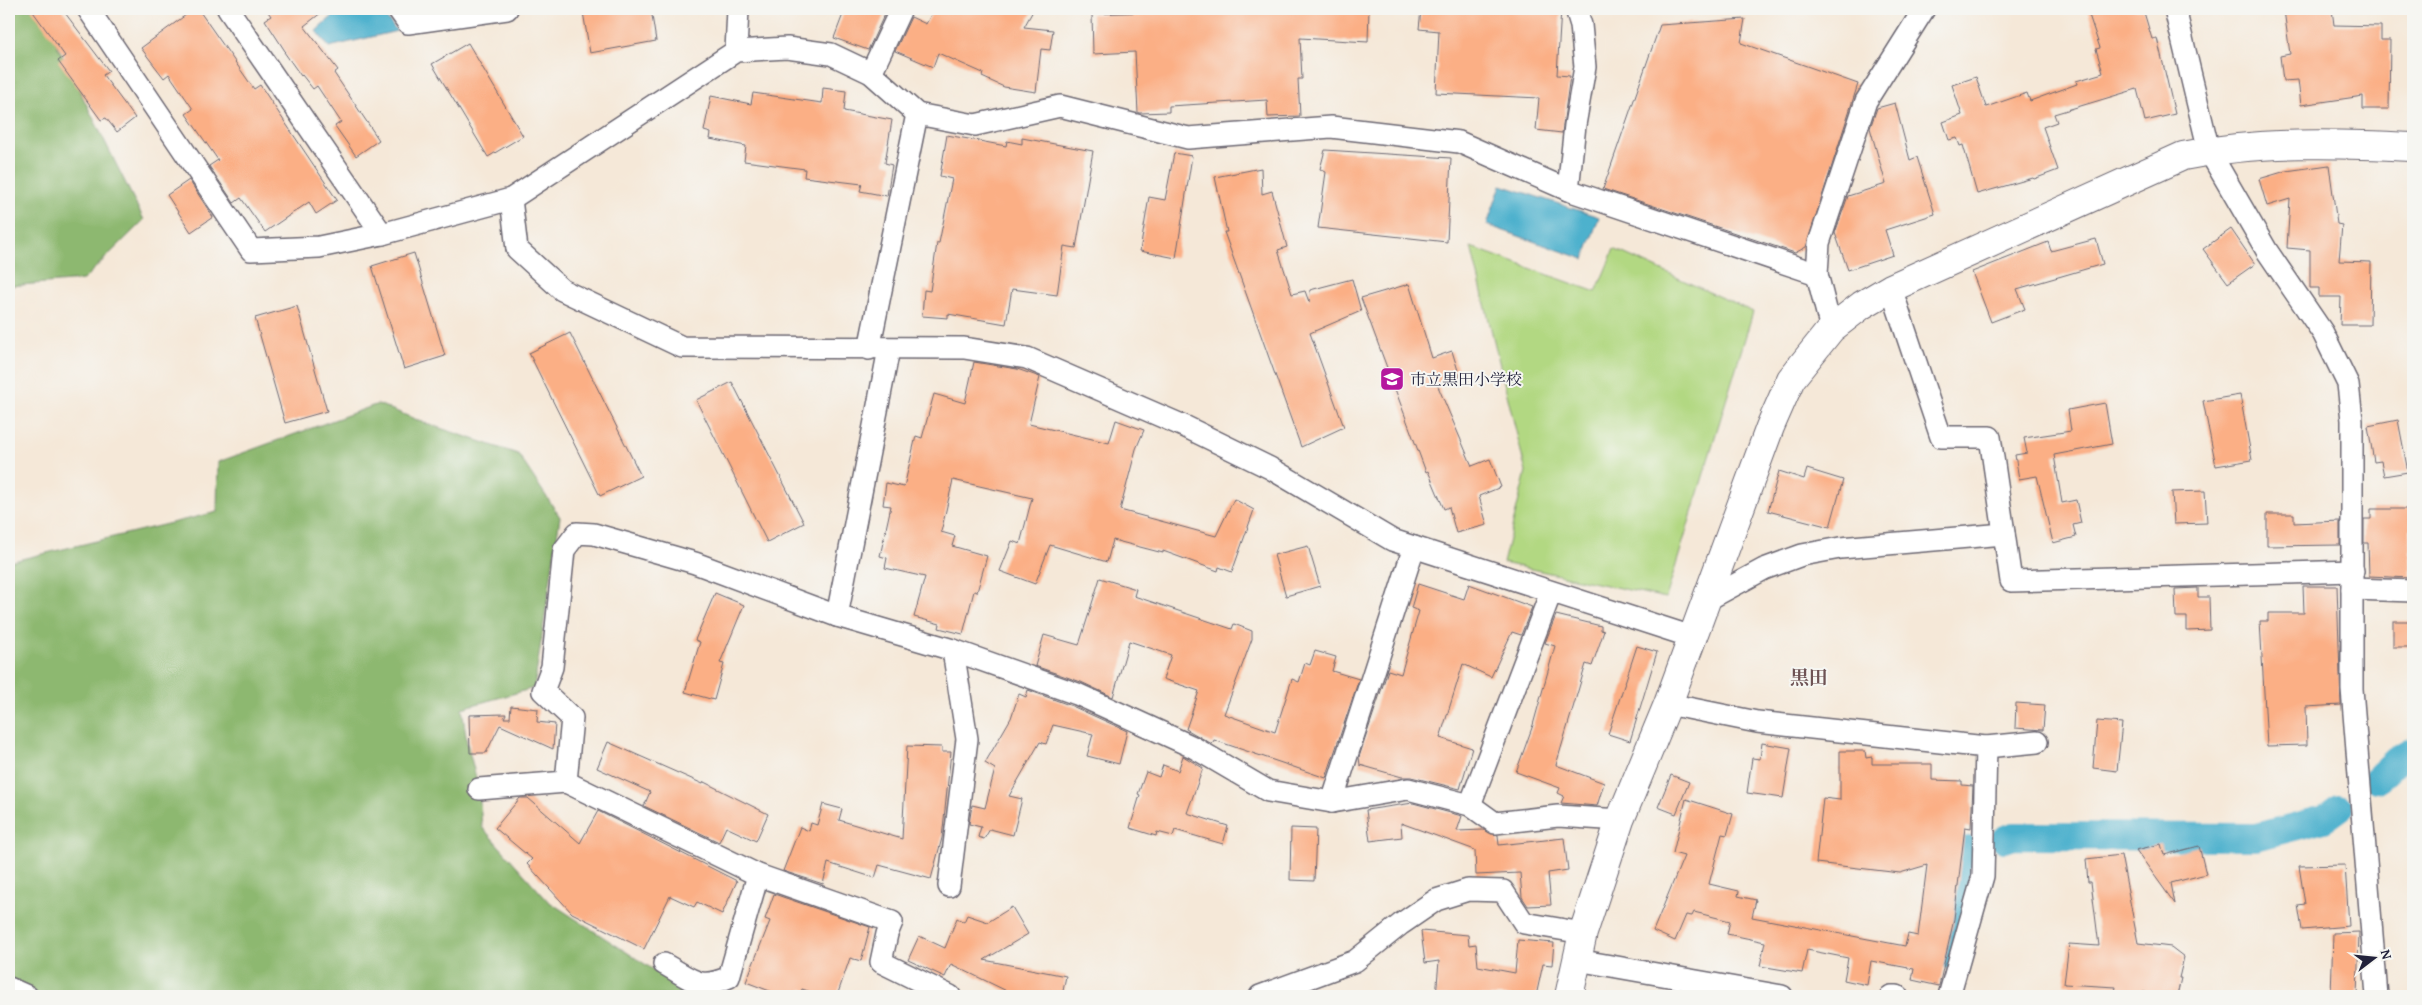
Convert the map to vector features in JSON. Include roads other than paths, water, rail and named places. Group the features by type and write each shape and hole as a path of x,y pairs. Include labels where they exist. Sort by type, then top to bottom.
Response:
{"street":[{"path":"88,9 251,250 319,247 382,234 511,199 736,51 787,48 831,54 871,73 917,114 975,125 1060,106 1188,138 1330,127 1459,142 1568,190 1817,274"},
{"path":"228,9 382,234"},
{"path":"398,9 408,23 507,9"},
{"path":"736,51 738,9"},
{"path":"871,73 901,9"},
{"path":"1568,190 1574,125 1585,67 1581,25 1576,9"},
{"path":"1831,329 1817,274 1819,243 1866,101 1924,9"},
{"path":"2175,9 2209,151 2267,251 2323,333 2348,384 2352,420 2352,689 2377,996"},
{"path":"837,616 917,114"},
{"path":"1569,996 1583,934 1620,820 1668,704 1770,427 1791,379 1831,329 1862,305 1891,288 2183,156 2209,151 2338,143 2413,147"},
{"path":"511,199 517,249 562,290 682,347 964,348 1027,358 1270,468 1392,540 1692,637"},
{"path":"1891,288 1941,437 1990,437 2011,582 2352,580 2413,591"},
{"path":"566,782 572,718 543,691 552,667 564,550 577,533 594,534 695,564 837,616 953,650 1077,694 1193,747 1268,791 1332,802 1408,789 1470,805 1495,823 1558,816 1620,820"},
{"path":"1705,601 1764,569 1802,555 1840,548 2004,534"},
{"path":"1332,802 1414,547"},
{"path":"1470,805 1551,592"},
{"path":"950,886 967,739 953,650"},
{"path":"1668,704 1757,722 1986,747 2037,742"},
{"path":"1948,996 1983,876 1986,747"},
{"path":"479,789 566,782 758,875 892,922 887,934 881,962 950,996"},
{"path":"664,964 703,985 714,984 729,977 758,875"},
{"path":"1260,996 1355,961 1401,924 1436,900 1468,890 1503,891 1524,923 1583,934"},
{"path":"1577,960 1782,996"},
{"path":"9,988 27,996"},
{"path":"1891,996 1897,996"}],"water":[{"path":"341,9 379,9 397,31 329,47 316,31"},
{"path":"1501,185 1599,217 1584,259 1487,225"}],"waterway":[{"path":"2377,779 2397,760 2413,751"},
{"path":"2005,839 2014,836 2256,837 2324,819 2339,808"},
{"path":"1952,955 1962,908 1969,850"}],"place":[{"name":"市立黒田小学校","path":"1392,379"}],"district":[{"name":"黒田","path":"1809,677"}]}
